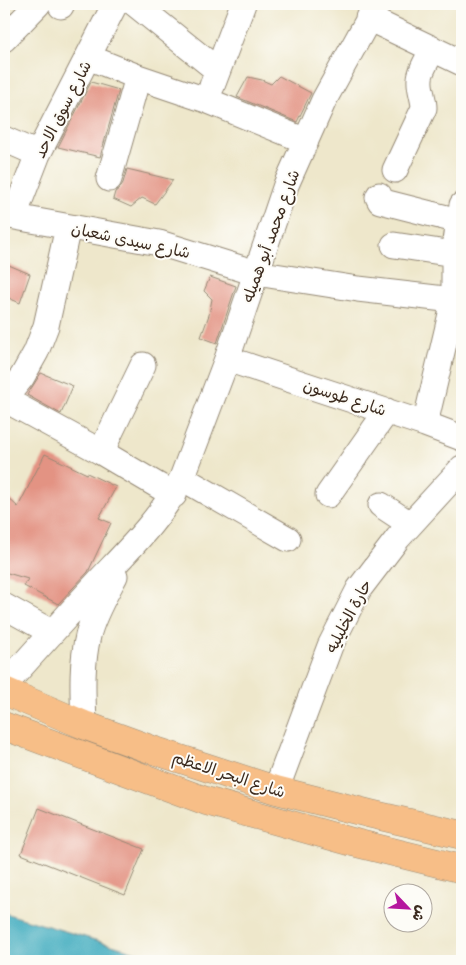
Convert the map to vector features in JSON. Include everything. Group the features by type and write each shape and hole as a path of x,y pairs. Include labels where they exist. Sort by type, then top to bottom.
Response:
{"main road":[{"name":"شارع البحر الاعظم","path":"4,691 84,725 150,749 276,790 462,835"},
{"name":"شارع البحر الاعظم","path":"4,726 206,800 356,843 462,868"}],"street":[{"name":"شارع سوق الاحد","path":"9,215 115,4"},
{"path":"134,4 217,70"},
{"path":"206,100 243,4"},
{"path":"4,40 43,6"},
{"path":"373,11 433,49 462,63"},
{"name":"شارع محمد أبو هميله","path":"4,686 155,521 178,486 227,359 286,185 324,100 373,11"},
{"path":"395,170 424,108 420,77 433,49"},
{"path":"88,58 206,100 306,141"},
{"path":"109,179 138,77"},
{"path":"4,138 38,154"},
{"path":"379,195 380,201 460,213 454,254 458,301 425,424"},
{"name":"شارع سيدى شعبان","path":"9,215 160,243 256,273 358,289 458,301"},
{"path":"68,227 46,326 36,352 22,377 4,399 101,452 178,486 288,539"},
{"path":"394,245 454,254"},
{"name":"شارع طوسون","path":"227,359 387,411 462,438"},
{"path":"101,452 143,365"},
{"path":"328,495 387,411"},
{"name":"حارة الخليليه","path":"276,790 330,646 359,589 410,524 459,475"},
{"path":"381,505 410,524"},
{"name":"شارع محمد أبو هميله","path":"84,725 84,662 88,634 127,551"},
{"path":"4,606 52,632"}],"water":[{"path":"4,913 166,961 4,961"}],"building":[{"path":"279,76 311,93 297,122 237,97 248,77 271,84"},
{"path":"91,82 119,90 100,157 58,147"},
{"path":"127,169 173,180 155,204 142,198 131,207 113,199 115,192 123,183"},
{"path":"4,263 30,274 20,303 4,296"},
{"path":"210,277 236,286 217,343 201,337 209,315 212,299 204,291"},
{"path":"41,373 73,386 61,414 27,395"},
{"path":"45,454 116,487 99,518 111,523 88,572 58,604 24,586 28,579 4,572 4,494 18,507"},
{"path":"39,808 144,849 125,895 21,854"}]}
